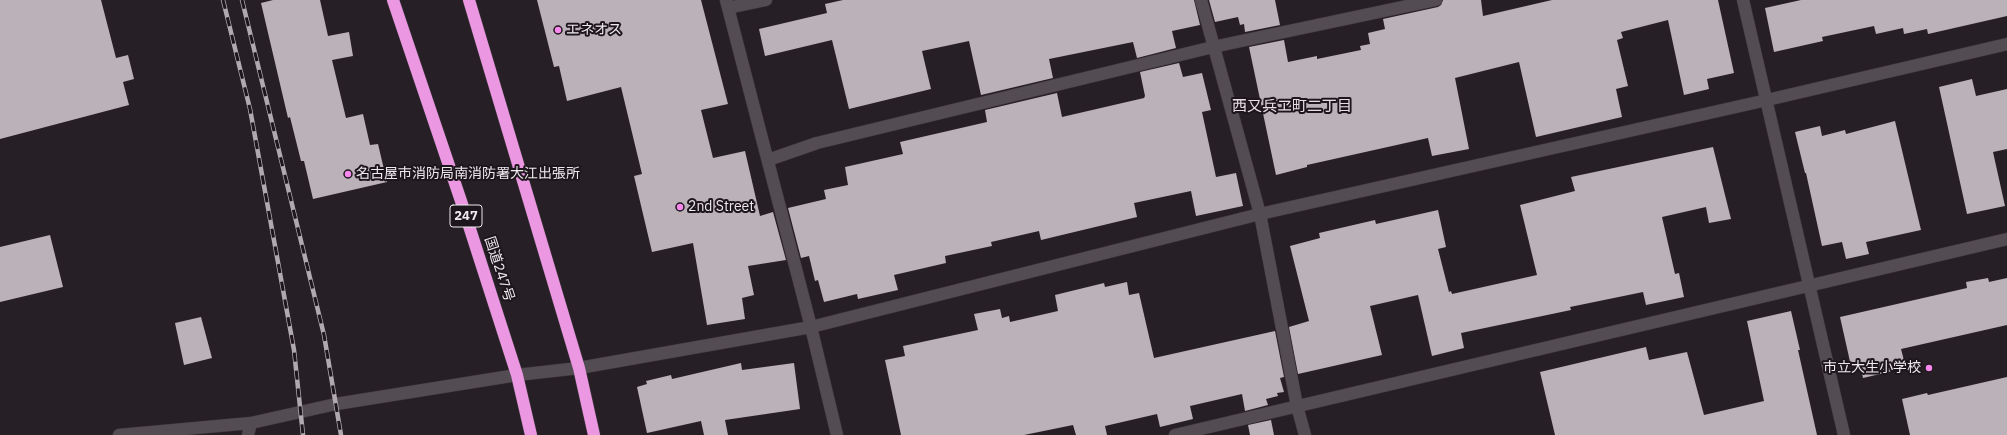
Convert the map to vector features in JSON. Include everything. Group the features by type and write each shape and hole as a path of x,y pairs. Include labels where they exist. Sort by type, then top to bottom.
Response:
{"highway":[{"name":"国道247号","path":"393,0 461,201 517,375 531,435"},
{"path":"469,0 579,368 594,435"}],"street":[{"path":"766,0 727,4 811,327 837,435"},
{"path":"1201,0 1260,214 1297,406 1305,435"},
{"path":"768,160 817,144 1213,47 1436,0"},
{"path":"1743,0 1844,435"},
{"path":"120,435 250,423 336,404 517,375 579,368 811,327 1260,214 1767,100 2007,44"},
{"path":"1175,435 2007,239"},
{"path":"248,435 250,423"}],"building":[{"path":"0,0 101,0 116,58 128,55 134,79 123,82 129,105 0,139"},
{"path":"273,0 320,0 328,36 349,32 353,56 332,60 346,118 363,114 370,145 378,144 387,182 313,199 304,161 301,161 290,117 288,118 261,3"},
{"path":"537,0 701,0 728,104 701,110 713,158 745,151 760,216 773,212 786,260 748,266 754,295 742,298 745,319 707,325 693,243 652,252 634,176 642,174 621,87 567,101 559,66 554,67"},
{"path":"843,0 1194,0 1200,25 1172,31 1176,48 1137,58 1133,42 1049,59 1053,78 981,95 969,41 922,51 931,89 849,109 832,40 765,56 759,29 827,13 825,4"},
{"path":"1209,0 1275,0 1280,25 1245,32 1244,24 1240,25 1238,17 1215,22"},
{"path":"1443,0 1481,0 1483,16 1552,0 1718,0 1734,73 1707,79 1709,89 1684,95 1668,20 1621,32 1623,38 1617,40 1628,86 1616,89 1622,117 1536,137 1519,62 1455,78 1469,149 1432,156 1428,138 1307,165 1307,167 1276,175 1249,47 1284,40 1288,62 1317,56 1317,59 1361,50 1360,46 1370,44 1368,33 1385,29 1383,19 1438,7 1441,5"},
{"path":"1801,0 2007,0 2007,16 1928,34 1927,29 1904,34 1903,28 1876,34 1874,26 1822,37 1823,41 1774,52 1765,8"},
{"path":"1179,63 1183,77 1202,73 1211,110 1202,112 1216,177 1236,173 1243,206 1196,216 1191,191 1134,203 1137,217 1041,240 1039,231 991,242 992,246 945,256 946,263 894,275 898,290 858,299 857,294 824,302 818,280 815,281 809,256 801,258 788,208 826,199 824,190 848,185 845,167 903,154 900,142 987,122 985,110 1057,93 1062,117 1144,98 1145,96 1140,72"},
{"path":"1972,79 1976,96 2007,89 2007,149 1993,152 2005,206 1967,214 1939,87"},
{"path":"1895,121 1921,230 1866,242 1869,254 1846,259 1842,242 1822,246 1806,173 1795,132 1820,126 1822,136 1845,130 1846,134"},
{"path":"1713,147 1731,219 1709,223 1706,207 1662,217 1675,274 1679,273 1684,297 1646,305 1643,292 1570,307 1571,310 1461,333 1464,348 1432,356 1418,295 1370,306 1382,355 1298,374 1289,327 1309,321 1290,246 1320,238 1319,233 1375,220 1376,224 1438,210 1446,247 1438,249 1449,292 1451,291 1452,294 1537,275 1520,205 1575,191 1571,177"},
{"path":"50,235 63,287 0,302 0,247"},
{"path":"1988,278 1989,282 2007,278 2007,325 1901,349 1906,368 1863,378 1860,364 1851,366 1840,317 1967,288 1966,282"},
{"path":"1127,282 1129,295 1139,293 1154,358 1275,331 1284,377 1280,378 1284,392 1277,393 1278,396 1266,399 1268,405 1245,411 1242,394 1190,406 1193,419 1160,427 1157,414 1105,426 1107,435 1076,435 1073,425 1024,435 901,435 885,360 905,356 903,346 978,330 974,314 1000,309 1002,318 1009,316 1010,322 1058,311 1055,295 1104,283 1105,287"},
{"path":"1791,311 1817,435 1555,435 1540,372 1646,347 1649,360 1687,352 1704,415 1764,401 1747,321"},
{"path":"201,317 212,358 184,365 175,323"},
{"path":"741,363 742,370 794,363 800,409 725,420 728,435 704,435 701,421 647,433 637,387 647,384 646,381 671,375 672,379"},
{"path":"2007,377 2007,435 1910,435 1902,399 1927,393 1928,395"},
{"path":"1271,420 1274,435 1250,435 1248,425"}],"railway":[{"path":"223,0 250,109 294,350 303,435"},
{"path":"242,0 324,335 341,435"}],"place":[{"name":"エネオス","path":"558,30"},
{"name":"名古屋市消防局南消防署大江出張所","path":"348,174"},
{"name":"2nd Street","path":"680,207"},
{"name":"市立大生小学校","path":"1929,368"}],"district":[{"name":"西又兵ヱ町二丁目","path":"1292,107"}]}
